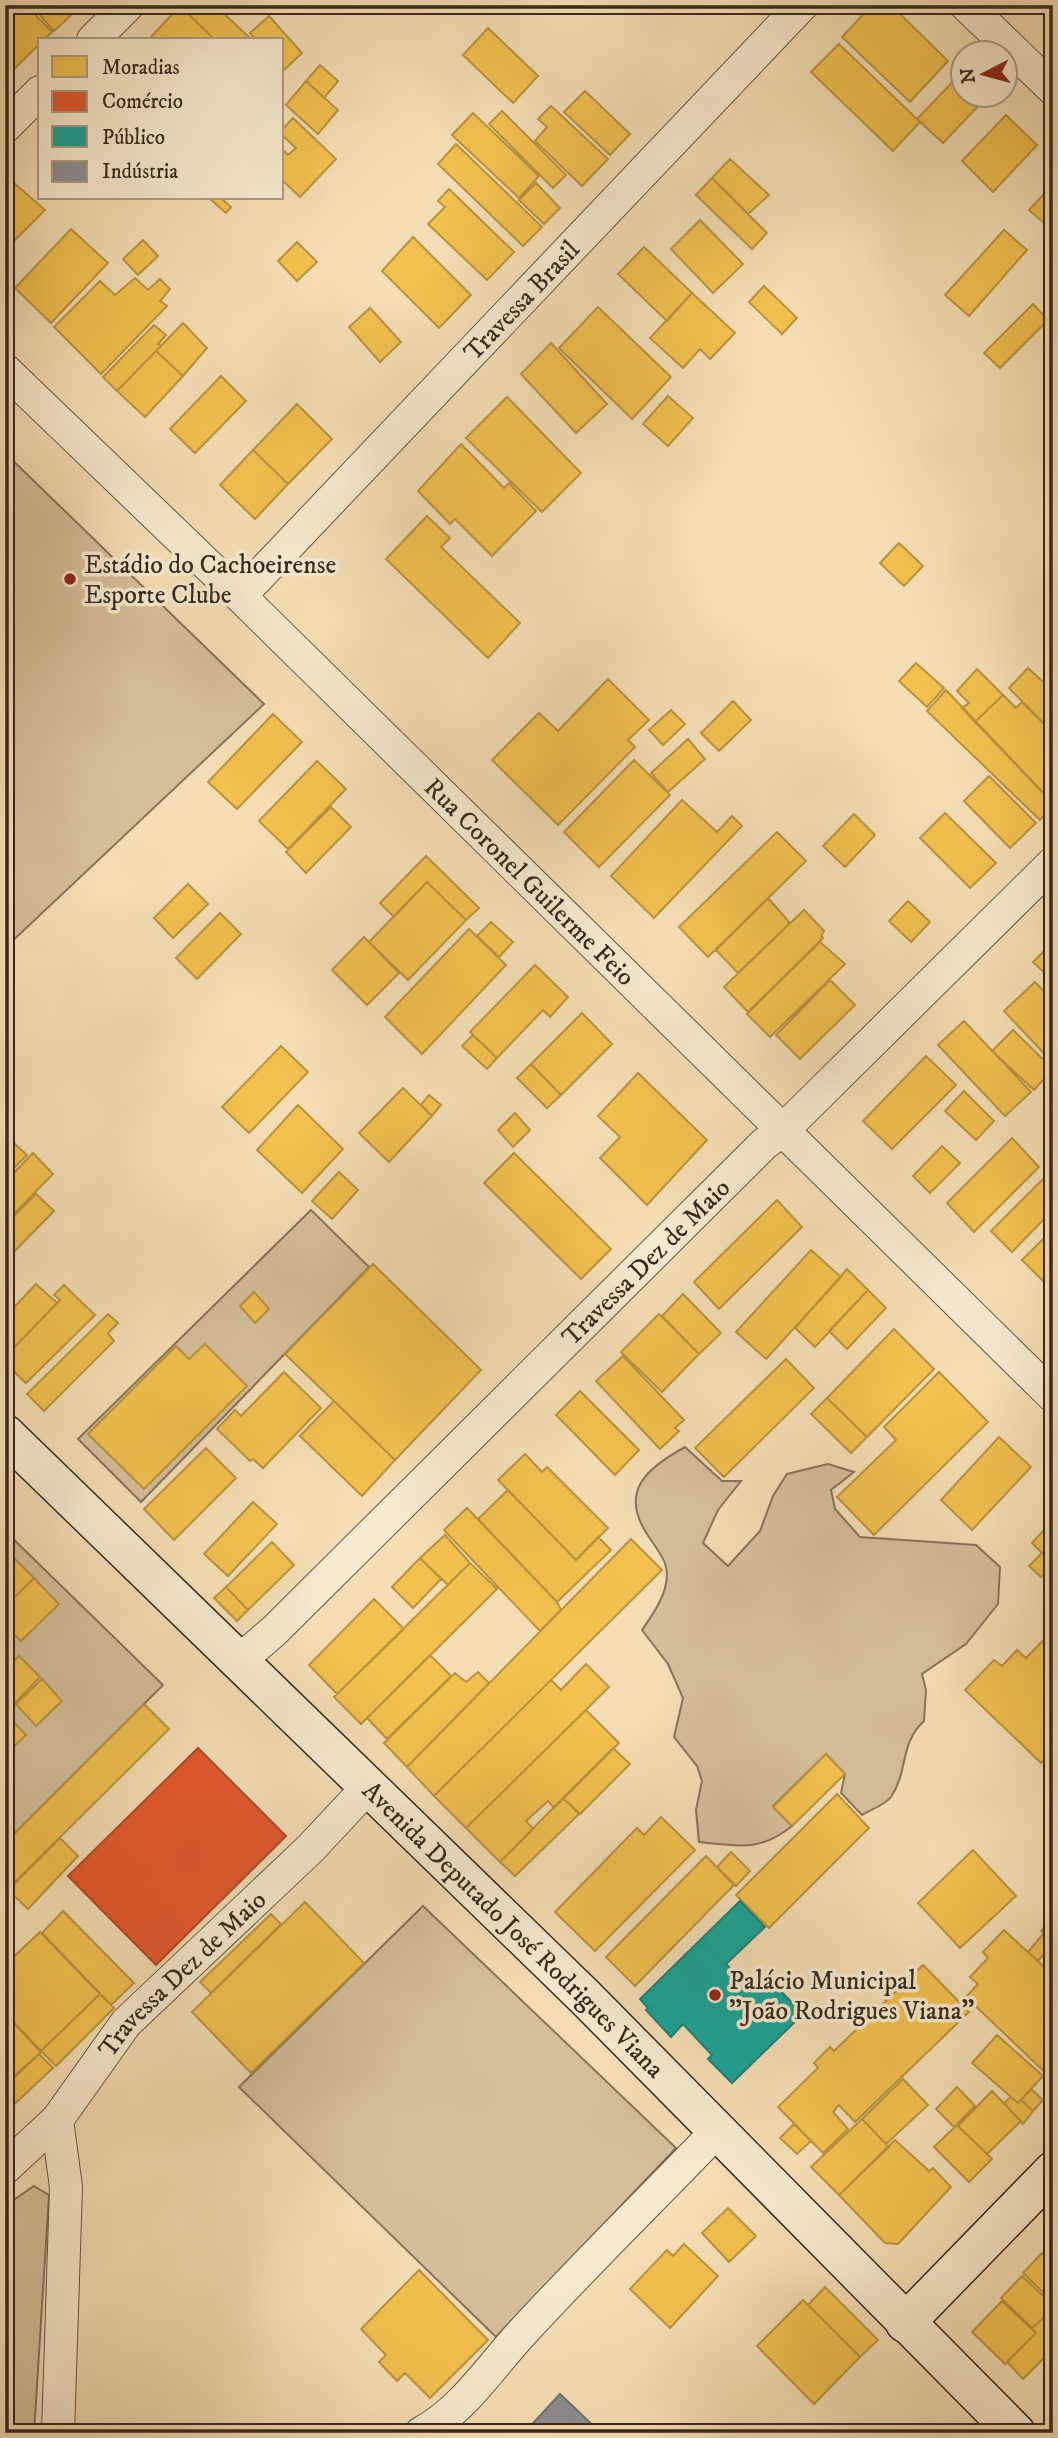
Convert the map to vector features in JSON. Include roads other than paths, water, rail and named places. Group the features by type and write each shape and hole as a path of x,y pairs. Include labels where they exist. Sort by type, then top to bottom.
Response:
{"street":[{"path":"95,38 128,5"},
{"name":"Travessa Brasil","path":"240,596 802,5"},
{"path":"966,5 1053,89"},
{"path":"5,127 38,94"},
{"name":"Rua Coronel Guilerme Feio","path":"5,370 240,596 1053,1396"},
{"name":"Travessa Dez de Maio","path":"239,1661 284,1621 764,1144 784,1129 1053,863"},
{"name":"Avenida Deputado José Rodrigues Viana","path":"5,1434 718,2130 1016,2433"},
{"name":"Travessa Dez de Maio","path":"5,2168 57,2120 126,2023 310,1849 368,1787"},
{"path":"57,2120 66,2187 58,2433"},
{"path":"421,2433 438,2424 718,2130"},
{"path":"905,2323 1053,2171"}],"place":[{"name":"Estádio do Cachoeirense Esporte Clube","path":"70,579"},
{"name":"Palácio Municipal \"João Rodrigues Viana\"","path":"715,1995"}]}
